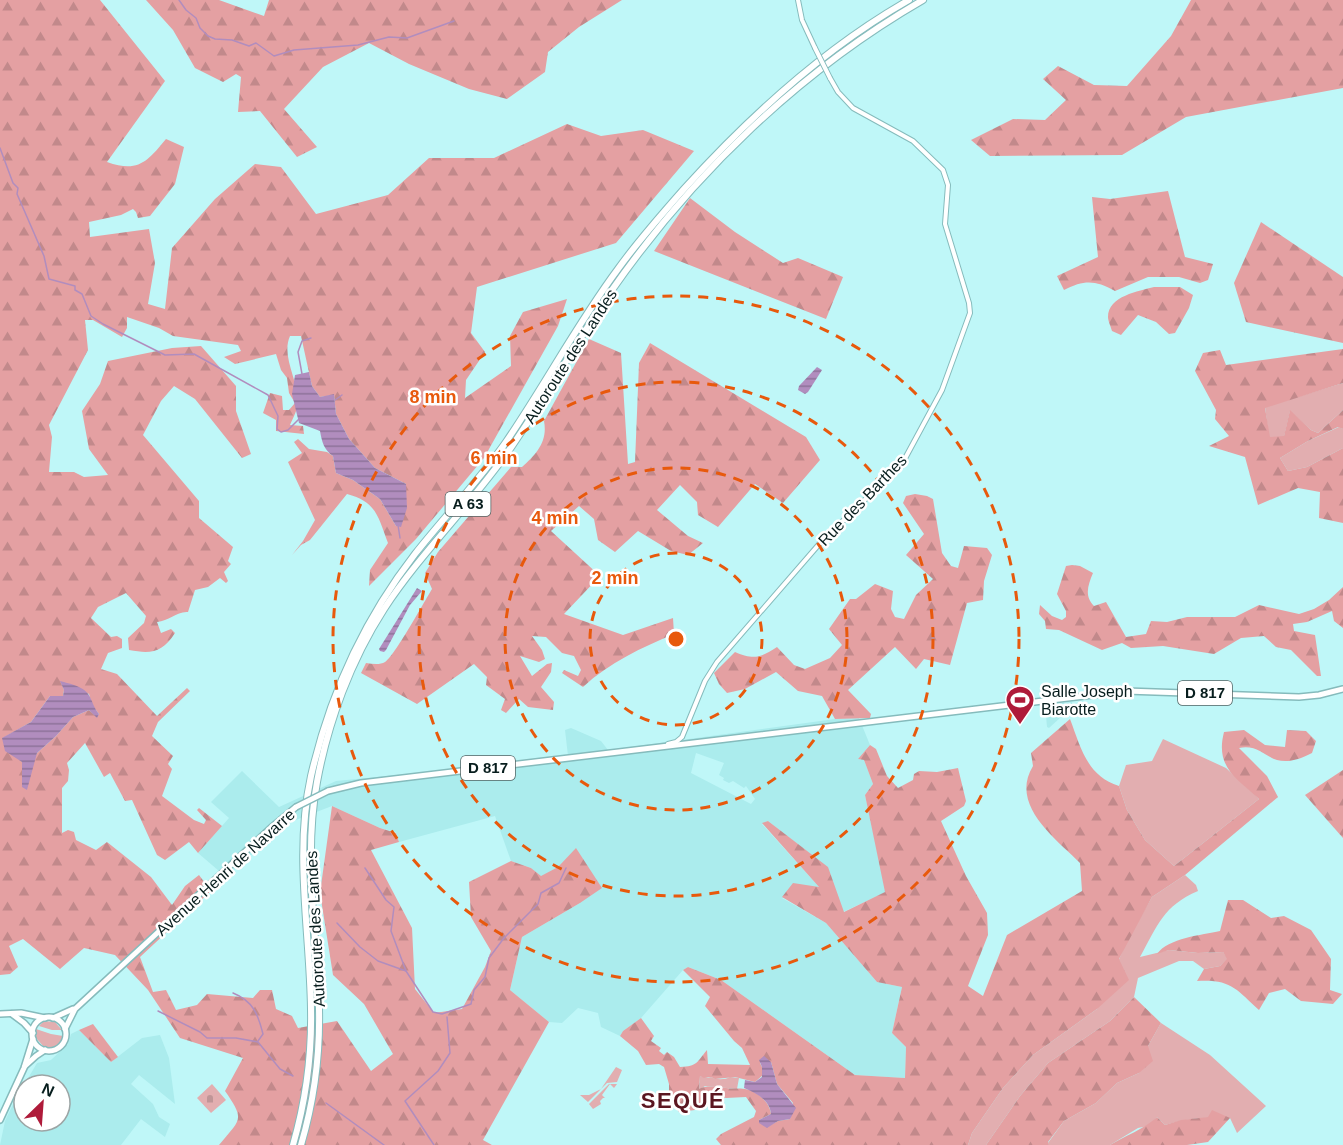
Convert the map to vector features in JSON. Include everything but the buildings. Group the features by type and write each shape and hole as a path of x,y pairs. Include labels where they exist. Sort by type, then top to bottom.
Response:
{"highway":[{"name":"Autoroute des Landes","path":"293,1145 306,1088 311,1033 303,882 306,809 310,780 324,724 357,643 378,605 415,554 505,443 619,267 659,216 712,158 807,69 862,29 909,0"},
{"name":"Autoroute des Landes","path":"301,1145 313,1096 319,1035 318,980 310,871 313,814 317,782 331,726 363,646 384,609 415,567 511,447 602,304 672,212 720,160 794,91 867,36 923,0"}],"main road":[{"name":"D 817","path":"684,745 1126,691 1299,697 1343,689"},
{"name":"Avenue Henri de Navarre","path":"65,1029 75,1009 281,818 296,807 328,791 361,783 684,745"},
{"name":"Avenue Henri de Navarre","path":"50,1018 75,1009"},
{"path":"0,1014 21,1013 58,1020 65,1029 66,1037 62,1046 55,1050 40,1048 24,1023 12,1014"},
{"path":"0,1120 24,1068 38,1022 50,1018"},
{"path":"24,1068 45,1050"}],"street":[{"name":"Rue des Barthes","path":"682,736 705,681 717,662 821,542 905,459 942,390 969,317 969,303 945,224 948,185 943,170 913,141 853,108 841,96 802,20 798,0"},
{"path":"682,736 684,745"},
{"path":"650,749 676,742 682,736"}],"shaded area":[{"path":"817,367 822,370 808,392 805,394 798,390 799,386"},
{"path":"309,372 312,386 320,397 334,394 336,414 349,439 375,468 406,484 407,508 401,527 396,526 380,499 353,480 336,473 333,456 327,451 320,431 299,423 292,394 295,375"},
{"path":"417,588 422,591 410,605 386,650 380,651 379,649"},
{"path":"60,681 85,690 99,714 97,718 89,710 73,717 37,753 27,790 22,787 22,762 5,751 2,738 31,722 50,696 63,696 64,690"},
{"path":"1072,702 1072,707 1049,728 1047,727 1045,705"},
{"path":"859,718 870,745 858,759 864,760 873,784 865,795 886,892 843,912 827,867 768,821 762,824 820,888 782,898 826,923 877,982 902,987 892,1033 906,1047 905,1078 855,1075 721,980 688,967 641,1018 623,1031 620,1036 601,1027 598,1013 578,1008 562,1023 549,1022 510,990 522,937 580,903 586,864 576,849 558,867 541,877 531,868 511,861 495,816 399,842 396,832 380,828 332,806 288,823 226,877 198,853 229,818 211,802 242,771 279,807 336,781 568,756 565,730 571,728 601,741 608,750 835,719","holes":["696,753 724,763 719,775 729,783 733,781 744,788 746,786 755,799 751,804 691,773"]},
{"path":"79,1030 111,1062 142,1038 160,1035 169,1058 175,1104 139,1075 131,1084 153,1104 159,1117 170,1124 165,1137 141,1119 121,1145 0,1145 5,1121 12,1106 12,1133 72,1133 72,1073 31,1073 37,1063 51,1060 68,1044 71,1034"},
{"path":"764,1056 771,1062 777,1084 796,1108 790,1119 778,1121 767,1128 759,1123 759,1120 771,1114 768,1105 758,1095 744,1088 745,1080 755,1082 762,1077 759,1060"}],"green space":[{"path":"0,0 100,0 165,81 107,162 134,166 153,154 166,139 184,147 175,184 150,216 138,218 133,209 121,215 89,222 90,237 149,229 155,263 148,304 165,309 172,248 215,199 255,164 281,167 316,214 388,195 429,158 494,158 567,124 601,136 643,130 694,151 616,243 477,287 471,333 485,352 466,380 465,398 511,366 510,336 523,312 567,299 558,326 484,458 416,539 369,586 370,570 388,543 371,506 357,497 347,494 310,540 301,545 292,555 315,520 288,462 302,453 294,442 298,439 309,449 327,452 333,456 336,473 353,480 380,499 396,526 406,484 375,468 349,439 336,414 334,395 320,397 312,386 301,336 290,336 287,352 298,402 290,425 303,426 304,434 276,431 276,420 263,413 270,393 282,396 283,410 289,410 295,403 289,393 287,378 281,370 276,354 235,364 224,357 241,351 238,345 173,336 159,328 127,317 127,328 122,337 93,320 85,320 88,350 49,425 52,437 49,472 74,472 84,477 108,475 89,449 82,411 100,384 108,361 172,348 201,346 236,386 236,411 251,454 242,458 195,399 174,386 161,401 143,435 199,501 199,518 233,547 228,561 231,564 224,572 228,581 226,583 220,578 208,587 195,590 188,612 157,622 161,633 171,629 175,633 165,645 150,652 129,650 128,638 144,623 146,616 126,593 98,607 91,618 111,637 117,636 122,639 122,648 108,653 101,669 117,674 157,716 187,688 190,691 158,722 152,736 173,756 168,764 172,769 162,796 194,820 204,824 206,820 197,810 199,808 222,826 198,853 189,842 165,860 157,855 132,800 125,801 110,773 104,777 85,743 67,763 68,781 62,788 62,833 68,830 74,832 76,840 96,850 107,842 151,877 172,905 185,886 199,875 211,891 140,957 153,992 166,990 176,1010 197,1005 207,994 253,998 260,990 272,990 276,1009 292,1016 298,1028 337,1021 371,1071 393,1054 364,1004 333,975 320,893 332,806 396,833 399,842 371,850 412,928 415,989 434,1013 462,1009 491,951 471,917 469,882 511,861 531,868 541,876 558,867 576,848 602,888 522,937 510,990 549,1022 483,1140 492,1145 219,1145 238,1120 236,1108 225,1091 243,1058 180,1038 148,990 115,955 84,948 60,969 23,939 9,946 18,967 10,974 0,975","holes":["61,682 89,694 92,705 99,714 97,717 89,710 73,717 37,753 22,787 22,762 3,738 31,722 50,696 63,696 64,690"]},
{"path":"146,0 219,0 264,16 269,0 622,0 579,27 548,52 545,72 507,99 469,89 409,64 369,43 323,67 284,109 317,147 297,157 260,111 238,112 241,77 236,74 223,82 195,68 173,30"},
{"path":"1191,0 1343,0 1343,88 1186,117 1122,155 990,156 971,140 1013,119 1045,120 1066,100 1043,79 1058,66 1094,85 1127,86 1171,36"},
{"path":"1168,191 1185,257 1213,264 1208,280 1200,283 1179,277 1148,277 1115,291 1095,283 1078,284 1064,290 1057,276 1098,257 1092,197 1110,199"},
{"path":"690,198 735,232 783,263 798,258 843,277 826,319 654,251"},
{"path":"1261,222 1343,277 1343,343 1246,322 1234,283"},
{"path":"1154,287 1180,287 1193,295 1189,308 1175,333 1169,334 1156,322 1138,315 1121,335 1112,331 1108,317 1113,304 1125,296"},
{"path":"589,339 621,353 628,464 635,462 639,363 650,343 806,437 820,460 783,503 755,484 718,527 698,515 697,502 680,485 657,510 688,536 703,543 688,555 671,551 638,531 615,552 598,540 594,519 579,506 551,531 600,576 564,614 623,635 673,618 674,634 615,663 583,687 562,673 564,670 578,676 581,670 574,656 562,653 546,637 532,636 542,650 545,659 539,662 520,656 532,676 547,664 552,663 551,672 541,687 554,702 553,710 528,707 519,699 506,713 501,710 505,699 486,685 487,677 474,664 417,704 361,673 366,663 385,662 402,640 432,589 425,573 438,552 511,467 522,467 540,447 544,435 544,421"},
{"path":"1343,349 1343,383 1265,408 1270,437 1284,436 1290,410 1311,430 1318,433 1343,410 1343,429 1338,427 1280,458 1288,471 1307,467 1343,448 1343,523 1319,518 1320,492 1298,488 1258,505 1245,457 1209,446 1229,436 1215,419 1216,410 1195,371 1203,353 1220,350 1226,365"},
{"path":"1343,383 1343,410 1318,433 1311,430 1290,411 1284,437 1269,437 1265,407"},
{"path":"1339,427 1343,429 1343,448 1307,467 1288,471 1280,458 1308,441"},
{"path":"915,494 933,499 942,553 951,566 958,568 964,546 987,548 992,555 984,581 983,600 967,603 950,665 924,659 916,669 895,647 848,690 871,714 870,718 835,719 822,696 798,691 776,672 745,689 727,693 719,684 714,673 735,652 757,657 777,647 794,665 805,669 830,658 842,645 829,629 850,599 856,599 875,584 893,591 891,609 895,617 904,619 916,595 933,579 906,555 924,534 903,503 906,496"},
{"path":"1066,566 1080,566 1093,573 1088,590 1091,602 1094,606 1106,602 1126,637 1146,634 1151,621 1167,622 1187,617 1235,617 1259,605 1299,614 1314,609 1329,600 1343,587 1343,628 1334,621 1332,611 1307,622 1293,624 1294,631 1315,635 1321,676 1317,676 1291,650 1276,647 1264,636 1241,638 1214,654 1163,646 1131,648 1122,643 1102,650 1059,630 1046,629 1045,621 1039,614 1040,605 1052,616 1062,620 1066,617 1066,611 1057,594"},
{"path":"1070,719 1092,768 1108,781 1119,786 1127,810 1145,840 1174,866 1259,799 1235,778 1225,763 1222,754 1224,732 1244,730 1265,745 1285,747 1287,730 1306,731 1316,741 1312,753 1286,761 1277,760 1249,747 1239,748 1267,776 1278,797 1185,875 1152,897 1119,959 1129,980 1097,1009 1033,1055 1003,1088 972,1133 968,1145 721,1145 716,1139 721,1134 754,1117 756,1111 746,1097 726,1098 713,1095 694,1107 695,1110 679,1112 669,1096 669,1084 664,1067 659,1064 646,1065 638,1051 620,1036 623,1031 641,1018 654,1036 651,1041 661,1048 659,1051 664,1055 667,1052 674,1057 680,1067 696,1063 707,1050 708,1064 750,1065 742,1048 705,1006 710,997 683,970 688,967 721,980 855,1075 905,1078 906,1047 892,1033 902,987 877,982 826,923 782,897 793,883 819,887 762,823 768,821 828,867 844,912 885,892 865,795 873,784 864,760 858,759 870,745 876,749 887,776 898,788 913,780 914,774 919,771 937,772 958,768 966,801 964,806 941,821 966,876 987,913 988,935 968,986 983,996 1007,935 1082,891 1080,863 1048,832 1031,808 1027,794 1027,780 1033,766 1031,753","holes":["771,1062 777,1084 793,1103 790,1119 778,1121 767,1127 759,1120 771,1114 770,1110 765,1101 754,1092 712,1087 699,1089 700,1076 715,1079 735,1077 755,1082 763,1075 760,1063"]},
{"path":"1163,739 1226,768 1259,799 1174,866 1145,840 1127,810 1119,786 1126,765 1152,761"},
{"path":"1343,770 1343,838 1305,795"},
{"path":"1185,875 1196,885 1198,891 1169,910 1157,926 1140,957 1169,950 1198,953 1223,952 1228,959 1220,966 1204,969 1193,961 1179,961 1138,978 1134,997 1110,1021 1048,1063 1020,1096 986,1145 968,1145 972,1133 1003,1088 1033,1055 1097,1009 1128,939 1152,897"},
{"path":"1228,900 1243,900 1271,918 1284,916 1311,930 1331,959 1330,990 1342,994 1333,1004 1301,1001 1285,989 1269,993 1259,1010 1232,987 1218,982 1197,981 1204,969 1220,966 1227,959 1223,952 1198,953 1169,950 1157,954 1169,944 1177,941 1220,931"},
{"path":"1134,997 1161,1023 1148,1046 1153,1061 1139,1073 1117,1083 1096,1103 1064,1121 1048,1142 1049,1145 986,1145 1020,1096 1048,1063 1110,1021"},
{"path":"44,1021 55,1022 62,1030 39,1026"},
{"path":"1161,1023 1210,1055 1266,1106 1237,1133 1230,1118 1197,1118 1165,1125 1157,1117 1148,1126 1138,1128 1110,1145 1049,1145 1048,1143 1064,1121 1096,1103 1117,1083 1139,1073 1148,1046"},
{"path":"93,1024 118,1057 111,1062 79,1030"},
{"path":"36,1029 63,1036 61,1043 53,1048 44,1047 36,1038"},
{"path":"616,1067 622,1070 617,1082 607,1083 601,1089"},
{"path":"700,1076 715,1079 739,1078 737,1089 705,1086 699,1090"},
{"path":"212,1084 226,1100 211,1113 197,1098"},
{"path":"609,1084 602,1095 605,1098 593,1109 589,1104"},
{"path":"601,1089 588,1102 580,1095 589,1095"},
{"path":"1212,1110 1230,1118 1208,1142 1187,1145 1110,1145 1157,1117 1165,1125 1181,1120 1208,1117"}],"waterway":[{"path":"179,0 196,18 200,28 208,36 215,39 232,40 249,46 256,43 274,56 294,50 358,45 389,37 407,38 454,21"},
{"path":"0,148 44,256 49,279 75,286 75,290 82,294 91,316 103,324 165,355 194,354 268,395 278,416 277,429 281,432 288,430 299,419"},
{"path":"302,374 298,352 302,341 311,338"},
{"path":"335,400 342,395"},
{"path":"398,525 400,538"},
{"path":"365,868 386,900 394,907 391,931 406,971"},
{"path":"337,923 360,947 378,961 406,971 433,1012 442,1014 471,1004 474,990 485,977 489,958 504,938 538,904 541,893 559,883 566,868"},
{"path":"233,993 250,1004 257,1014 263,1034 258,1041"},
{"path":"158,1011 200,1032 207,1038 236,1038 258,1042 280,1069 293,1076"},
{"path":"434,1145 405,1101 438,1071 450,1053 447,1017"},
{"path":"326,1103 384,1145"}],"place":[{"name":"Salle Joseph Biarotte","path":"1020,726"}],"district":[{"name":"SEQUÉ","path":"683,1100"}]}
